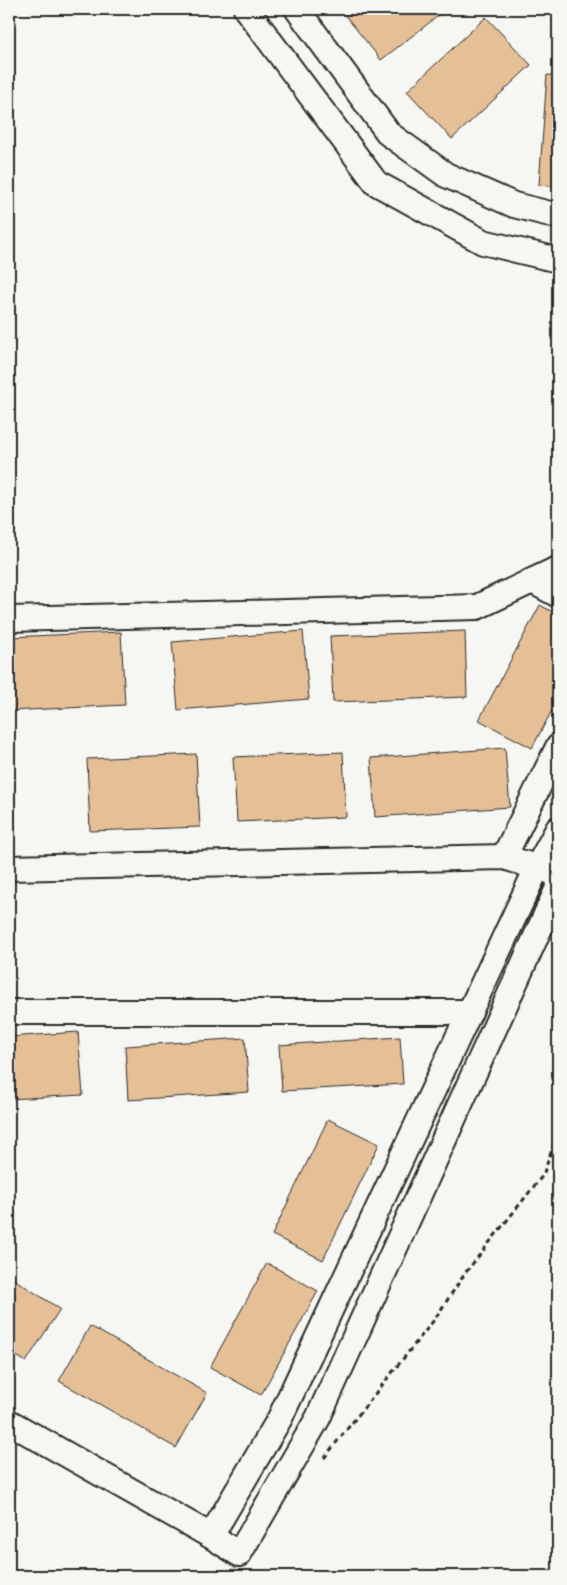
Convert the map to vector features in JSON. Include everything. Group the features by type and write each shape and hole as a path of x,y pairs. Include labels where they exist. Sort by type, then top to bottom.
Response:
{"street":[{"path":"246,9 376,183 484,242 558,260"},
{"path":"297,9 389,134 446,175 514,204 558,216"},
{"path":"10,619 477,607 558,570"},
{"path":"532,581 558,594"},
{"path":"504,857 558,747"},
{"path":"211,1536 280,1418 470,1012 547,871 558,829"},
{"path":"9,868 504,857 547,871"},
{"path":"9,1422 211,1536 239,1554 318,1418 558,888"},
{"path":"9,1012 470,1012"}],"path":[{"path":"323,1460 434,1320 466,1272 543,1175 558,1133"}],"building":[{"path":"340,9 447,9 381,60"},
{"path":"486,17 531,65 452,139 407,91"},
{"path":"547,75 558,76 558,187 539,185"},
{"path":"540,605 558,615 558,699 532,748 479,720"},
{"path":"303,631 309,699 178,710 172,642"},
{"path":"465,631 467,697 333,702 330,636"},
{"path":"121,632 125,705 9,711 9,637"},
{"path":"505,748 510,807 375,817 371,758"},
{"path":"343,752 346,817 237,822 233,757"},
{"path":"196,754 200,827 90,831 87,759"},
{"path":"78,1032 83,1095 9,1099 9,1037"},
{"path":"400,1037 403,1084 282,1091 279,1045"},
{"path":"245,1038 249,1092 128,1100 125,1046"},
{"path":"328,1119 379,1144 323,1260 272,1235"},
{"path":"267,1263 318,1291 261,1395 210,1367"},
{"path":"9,1276 60,1309 26,1362 9,1351"},
{"path":"90,1326 207,1393 176,1448 59,1381"}]}
